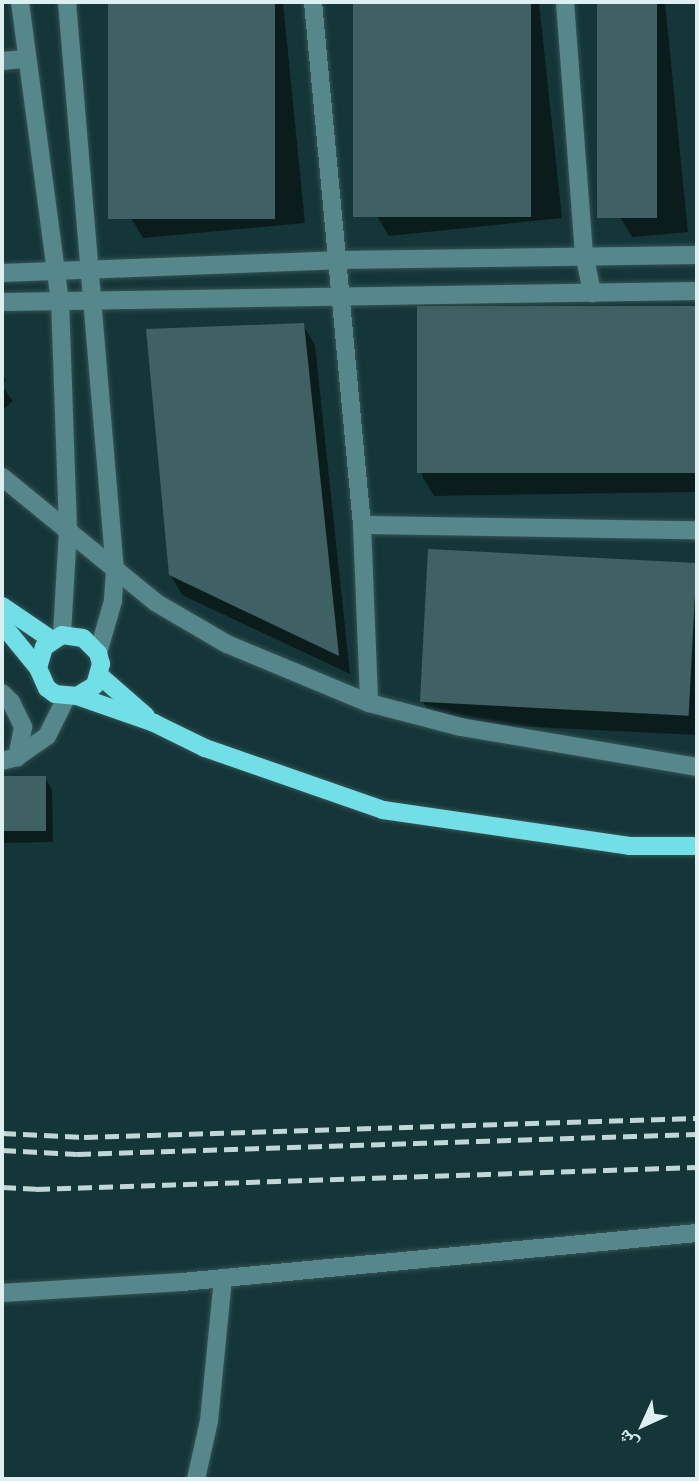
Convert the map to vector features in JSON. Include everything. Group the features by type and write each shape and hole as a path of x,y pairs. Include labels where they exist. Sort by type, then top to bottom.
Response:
{"main road":[{"path":"2,606 57,638 83,638 98,653 99,675 94,685 72,696"},
{"path":"2,624 38,668 47,688 154,723 205,748 383,810 629,846 697,846"},
{"path":"38,668 44,647 57,638"},
{"path":"99,675 154,723"}],"street":[{"path":"20,2 60,299 68,530 57,638"},
{"path":"67,2 115,571 113,601 98,653"},
{"path":"313,2 362,525 369,703"},
{"path":"565,2 584,254 592,293"},
{"path":"2,61 26,59"},
{"path":"2,273 337,260 584,254 697,255"},
{"path":"2,302 697,291"},
{"path":"2,477 155,602 227,644 369,703 461,727 697,767"},
{"path":"362,525 697,530"},
{"path":"2,693 11,702 23,727 9,759"},
{"path":"9,759 47,736 72,696"},
{"path":"2,1293 223,1279 697,1233"},
{"path":"196,1479 209,1421 223,1279"}],"building":[{"path":"108,2 275,2 275,219 108,219"},
{"path":"353,2 531,2 531,217 353,217"},
{"path":"597,2 657,2 657,218 597,218"},
{"path":"417,306 697,306 697,473 417,473"},
{"path":"304,323 339,656 169,575 146,329"},
{"path":"428,549 697,563 689,716 420,702"},
{"path":"2,776 46,776 46,831 2,831"}],"railway":[{"path":"2,1133 84,1137 697,1118"},
{"path":"2,1150 77,1154 697,1134"},
{"path":"2,1187 36,1189 697,1167"}]}
